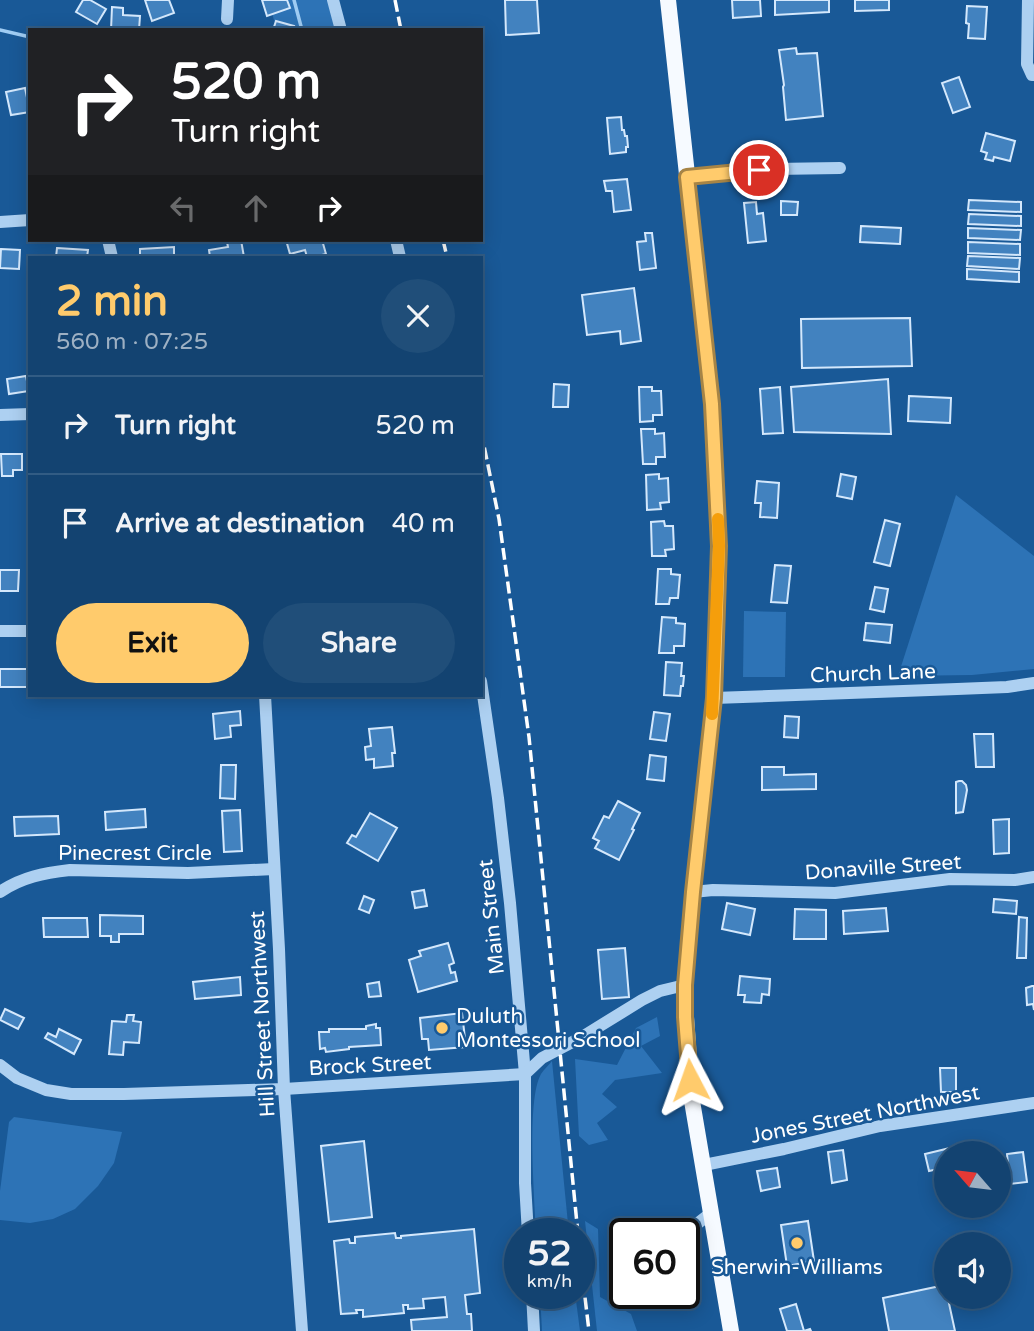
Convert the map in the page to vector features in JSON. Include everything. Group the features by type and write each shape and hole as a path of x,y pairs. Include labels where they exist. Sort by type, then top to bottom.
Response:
{"main road":[{"path":"668,0 712,404 719,546 714,698 693,892 685,1017 692,1101 731,1331"}],"street":[{"path":"227,19 228,0"},
{"path":"333,0 340,28"},
{"path":"1028,0 1027,64 1034,75"},
{"path":"687,177 774,169 840,169"},
{"path":"0,222 28,220"},
{"path":"0,415 28,414"},
{"path":"0,631 28,631"},
{"name":"Church Lane","path":"714,698 1007,687 1034,683"},
{"name":"Main Street","path":"483,695 510,903 525,1074 527,1218"},
{"name":"Hill Street Northwest","path":"265,697 284,1089 302,1331"},
{"name":"Pinecrest Circle","path":"0,892 16,882 51,872 70,870 188,873 274,869"},
{"name":"Donaville Street","path":"693,892 713,890 835,893 950,879 1015,880 1034,877"},
{"path":"525,1074 542,1058 642,1000 660,991 685,985"},
{"name":"Brock Street","path":"0,1065 17,1078 46,1090 71,1094 284,1089 525,1074"},
{"name":"Jones Street Northwest","path":"704,1165 880,1126 1034,1103"},
{"path":"700,1222 711,1213"},
{"path":"533,1309 534,1331"}],"shaded area":[{"path":"268,0 333,0 340,28 276,28"},
{"path":"956,495 1034,556 1034,669 972,675 898,676"},
{"path":"744,611 786,612 785,677 743,677"},
{"path":"657,1017 660,1036 641,1046 662,1073 615,1080 602,1094 617,1107 597,1123 608,1140 589,1145 579,1136 575,1059 617,1065 636,1028"},
{"path":"552,1061 567,1218 535,1218 532,1151 536,1087 541,1074"},
{"path":"14,1117 122,1132 114,1163 98,1186 75,1209 53,1219 30,1223 0,1220 0,1191 9,1122"},
{"path":"595,1227 598,1229 600,1297 609,1302 609,1309 622,1309 631,1314 637,1331 597,1331"},
{"path":"541,1309 577,1309 580,1331 542,1331"}],"building":[{"path":"83,0 90,0 106,9 97,24 76,12"},
{"path":"145,0 169,0 174,13 152,21"},
{"path":"262,0 287,0 290,8 267,16"},
{"path":"505,0 537,0 539,33 506,35"},
{"path":"732,0 760,0 761,16 733,18"},
{"path":"775,0 829,0 829,12 775,15"},
{"path":"855,0 889,0 889,10 855,11"},
{"path":"967,6 987,7 985,39 968,38"},
{"path":"112,7 123,8 123,15 140,16 139,28 111,28"},
{"path":"276,21 294,26 294,28 274,28"},
{"path":"796,48 797,54 817,53 823,116 786,120 779,50"},
{"path":"959,77 970,107 953,113 942,83"},
{"path":"25,88 28,112 11,115 6,92"},
{"path":"621,117 628,147 626,152 610,154 607,118"},
{"path":"986,133 1015,141 1010,161 994,157 993,161 985,159 987,153 981,151"},
{"path":"627,179 631,210 614,212 612,191 606,191 604,181"},
{"path":"969,200 1021,202 1021,212 968,210"},
{"path":"781,201 798,202 797,215 781,215"},
{"path":"756,202 757,214 763,213 766,241 748,243 744,203"},
{"path":"969,214 1021,216 1021,226 968,224"},
{"path":"861,226 901,228 900,244 860,242"},
{"path":"968,228 1021,230 1020,240 968,238"},
{"path":"645,233 652,233 656,268 640,270 637,242 646,241"},
{"path":"227,242 241,242 244,256 210,256 209,250 228,247"},
{"path":"287,242 323,242 326,254 307,256 305,250 290,254"},
{"path":"968,242 1020,244 1020,255 968,253"},
{"path":"174,247 174,256 140,256 140,249"},
{"path":"57,248 88,250 87,256 56,256"},
{"path":"1,249 20,250 19,269 0,268"},
{"path":"968,256 1020,258 1019,269 967,266"},
{"path":"967,269 1019,272 1019,282 967,279"},
{"path":"634,288 641,341 621,344 620,331 587,335 582,295"},
{"path":"910,318 912,366 802,368 801,319"},
{"path":"26,376 28,391 9,394 7,379"},
{"path":"888,379 891,434 794,432 791,387"},
{"path":"554,384 569,385 568,407 553,407"},
{"path":"639,387 652,387 652,391 661,391 662,415 653,415 653,421 640,422"},
{"path":"780,387 783,433 763,434 760,389"},
{"path":"909,396 951,398 950,423 908,421"},
{"path":"641,429 655,429 655,434 664,433 665,457 656,457 656,464 643,464"},
{"path":"1,454 22,454 22,470 13,470 13,476 2,476"},
{"path":"659,474 659,479 668,478 669,502 660,503 661,509 647,510 646,475"},
{"path":"841,474 856,477 852,499 837,496"},
{"path":"757,481 779,483 777,518 760,517 761,503 755,503"},
{"path":"885,520 900,524 890,566 874,562"},
{"path":"664,521 665,526 673,526 674,549 665,550 666,556 652,556 651,522"},
{"path":"775,565 791,566 787,603 771,602"},
{"path":"658,569 671,569 671,574 680,575 678,598 670,598 669,604 656,604"},
{"path":"0,570 19,570 18,591 0,591"},
{"path":"875,587 888,589 884,612 870,609"},
{"path":"662,617 676,618 676,623 685,624 684,646 674,646 674,653 659,653"},
{"path":"866,623 892,625 890,643 864,640"},
{"path":"666,662 682,663 681,676 684,676 680,696 664,695"},
{"path":"0,669 28,669 28,687 0,687"},
{"path":"240,711 241,725 230,726 231,737 215,739 213,714"},
{"path":"654,712 670,714 666,741 650,739"},
{"path":"785,716 799,717 798,738 784,737"},
{"path":"392,727 395,753 392,753 393,766 374,768 374,759 366,760 365,747 371,746 369,729"},
{"path":"974,734 993,734 994,767 976,767"},
{"path":"650,755 666,757 664,781 647,779"},
{"path":"221,765 236,765 235,799 220,798"},
{"path":"762,767 784,767 784,775 816,774 816,789 762,790"},
{"path":"962,781 967,790 963,812 956,813 956,782"},
{"path":"618,801 640,813 619,860 595,848 599,841 593,838 604,816 609,818"},
{"path":"145,809 146,827 106,830 105,812"},
{"path":"240,810 242,851 224,852 222,811"},
{"path":"370,813 397,828 378,861 347,843 352,835 356,837"},
{"path":"58,816 59,834 15,836 14,817"},
{"path":"1009,819 1009,853 994,854 993,820"},
{"path":"424,890 427,906 415,908 412,892"},
{"path":"364,896 374,900 369,913 359,909"},
{"path":"994,899 1017,901 1016,914 993,912"},
{"path":"727,903 755,909 750,935 722,929"},
{"path":"886,908 888,931 844,934 843,911"},
{"path":"795,909 826,910 826,939 794,939"},
{"path":"100,915 143,916 143,934 119,934 119,942 111,942 111,936 100,936"},
{"path":"1019,917 1027,918 1026,958 1017,958"},
{"path":"43,918 87,918 88,937 44,937"},
{"path":"448,943 454,963 449,965 451,973 455,972 457,981 418,992 409,960 421,956 419,951"},
{"path":"625,948 629,997 602,999 598,950"},
{"path":"740,976 770,979 769,995 762,994 761,1003 744,1002 745,995 738,995"},
{"path":"240,977 241,995 195,999 193,982"},
{"path":"379,982 381,996 369,997 367,984"},
{"path":"1034,986 1034,1010 1033,1004 1027,1005 1026,988"},
{"path":"5,1009 24,1018 18,1029 0,1020"},
{"name":"Duluth Montessori School","path":"462,1013 466,1047 429,1050 428,1039 422,1039 420,1018"},
{"path":"127,1015 134,1015 133,1021 141,1022 139,1043 124,1042 123,1055 109,1054 112,1021 126,1022"},
{"path":"376,1024 376,1028 380,1028 381,1045 326,1052 325,1048 320,1049 319,1032 329,1032 329,1029 366,1029 366,1026"},
{"path":"59,1029 81,1040 74,1054 45,1038 48,1033 56,1037"},
{"path":"940,1068 956,1068 956,1092 941,1092"},
{"path":"364,1141 372,1217 329,1222 321,1146"},
{"path":"843,1150 847,1180 832,1183 828,1152"},
{"path":"934,1152 934,1170 929,1171 925,1154"},
{"path":"1023,1152 1027,1182 1012,1184 1012,1153"},
{"path":"777,1168 780,1187 761,1191 757,1171"},
{"name":"Sherwin-Williams","path":"808,1221 814,1261 787,1266 781,1225"},
{"path":"474,1229 480,1293 465,1295 467,1314 471,1314 472,1331 412,1331 411,1320 447,1317 445,1297 423,1299 424,1308 408,1309 408,1305 403,1305 404,1313 363,1317 363,1310 356,1310 357,1313 341,1314 334,1241 349,1239 350,1243 355,1243 355,1237 395,1233 396,1238 401,1238"},
{"path":"934,1287 934,1309 950,1309 955,1331 889,1331 883,1298"},
{"path":"796,1304 804,1331 787,1331 780,1309"}],"waterway":[{"path":"294,0 301,28"},
{"path":"0,30 28,37"}],"railway":[{"path":"395,0 401,28"},
{"path":"443,242 447,256"},
{"path":"483,441 499,519 529,737 576,1218"},
{"path":"586,1309 589,1331"}],"slow traffic":[{"path":"712,714 718,519"}],"place":[{"name":"Duluth Montessori School","path":"442,1028"},
{"name":"Sherwin-Williams","path":"797,1243"}],"route":[{"path":"690,1080 685,985 714,698 719,546 712,404 687,177 759,170"}]}
